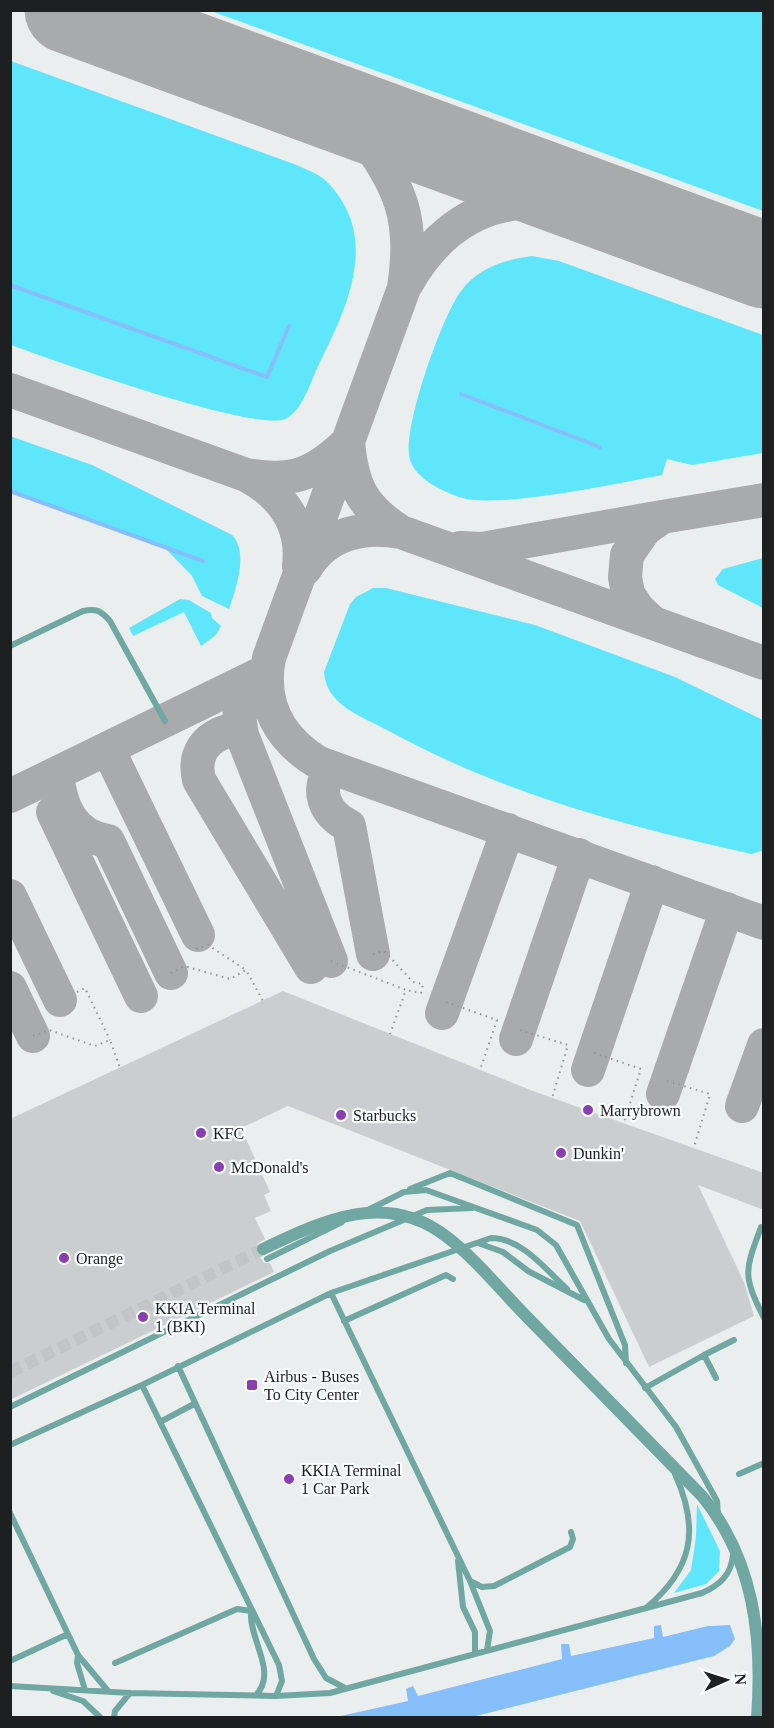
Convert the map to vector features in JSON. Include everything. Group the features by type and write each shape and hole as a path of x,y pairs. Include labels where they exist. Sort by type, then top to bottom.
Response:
{"street":[{"path":"265,1254 292,1235 349,1214 397,1213 447,1237 718,1515 735,1545 750,1589 757,1627 759,1684 757,1718"}],"lane":[{"path":"10,646 83,611 94,608 110,621 165,721"},
{"path":"265,1254 450,1173 577,1225 625,1345 626,1362"},
{"path":"404,1192 426,1190 537,1230 556,1245 587,1302 626,1362 676,1427 717,1502 718,1515"},
{"path":"10,1407 330,1251 427,1210 475,1208"},
{"path":"761,1227 748,1264 746,1279 764,1318"},
{"path":"10,1444 142,1385 331,1293 477,1243 499,1238 519,1246 567,1289"},
{"path":"477,1243 503,1252 528,1271 567,1289 587,1302"},
{"path":"344,1321 446,1275 453,1279"},
{"path":"331,1293 470,1581 490,1631 488,1650"},
{"path":"645,1388 734,1340"},
{"path":"704,1355 716,1378"},
{"path":"178,1366 314,1659 326,1678 346,1688"},
{"path":"142,1385 279,1665 282,1681 276,1696"},
{"path":"160,1422 194,1404"},
{"path":"739,1474 764,1463"},
{"path":"644,1609 674,1581 680,1572 688,1548 687,1506 672,1468"},
{"path":"10,1513 78,1654 108,1691"},
{"path":"470,1581 482,1587 494,1586 570,1547 573,1539 572,1532"},
{"path":"10,1686 130,1693 311,1695 346,1688 644,1609 714,1588 728,1573 735,1545"},
{"path":"458,1557 463,1607 475,1632 475,1652"},
{"path":"115,1664 237,1609 251,1611"},
{"path":"251,1611 251,1631 266,1677 263,1688 256,1695"},
{"path":"10,1661 68,1634"},
{"path":"78,1654 77,1663 85,1690"},
{"path":"34,1687 83,1701 101,1718"},
{"path":"114,1718 115,1711 130,1693"}],"path":[{"path":"196,949 208,945 246,970 263,1001"},
{"path":"331,961 406,990 421,993 423,984 413,982 384,951 373,954"},
{"path":"171,973 184,966 230,980 246,970"},
{"path":"77,992 85,988 110,1040 120,1068"},
{"path":"390,1034 406,990"},
{"path":"446,1002 497,1020 480,1070"},
{"path":"33,1036 50,1030 95,1046 110,1040"},
{"path":"520,1030 568,1045 552,1098"},
{"path":"594,1053 641,1069 624,1122"},
{"path":"667,1081 710,1094 694,1147"}],"shaded area":[{"path":"211,11 763,11 763,211"},
{"path":"11,61 307,169 326,181 343,202 352,225 356,248 354,272 348,296 329,344 305,396 291,415 285,419 266,420 234,415 151,392 11,345"},
{"path":"532,256 559,261 763,335 763,453 692,465 667,459 662,475 558,494 500,500 459,497 438,488 418,473 410,460 409,445 417,400 434,348 453,304 475,276 492,266"},
{"path":"10,436 92,465 232,535 240,551 240,571 229,609 202,596 192,576 163,546 11,491"},
{"path":"763,558 763,608 718,585 715,579 723,569"},
{"path":"373,588 386,588 535,625 675,677 763,720 763,850 752,854 657,832 519,790 430,752 346,708 331,693 324,672 350,604 356,597"},
{"path":"180,599 189,600 211,613 212,618 221,626 216,635 201,646 184,612 133,636 129,628"},
{"path":"697,1504 720,1551 719,1571 706,1584 674,1593 691,1570 696,1537"},
{"path":"661,1625 663,1637 708,1626 730,1625 735,1639 730,1646 714,1656 472,1717 336,1717 408,1701 406,1689 413,1686 418,1696 562,1659 561,1644 569,1644 571,1656 654,1638 654,1626"}],"building":[{"path":"283,991 533,1091 764,1173 764,1210 698,1185 744,1282 754,1316 649,1367 580,1221 288,1106 241,1128 270,1192 264,1195 271,1211 255,1218 265,1239 257,1244 255,1249 264,1263 270,1263 274,1272 10,1400 10,1119"}],"waterway":[{"path":"10,285 267,377 289,326"},
{"path":"461,394 600,447"},
{"path":"10,491 203,561"}],"taxiway":[{"path":"350,114 389,177 404,214 407,235 404,288 269,658 267,690 276,719 293,743 319,763 764,923"},
{"path":"407,283 415,269 436,244 461,223 475,215 506,205 571,193"},
{"path":"10,390 246,475 277,478 302,474 324,462 348,442"},
{"path":"348,442 353,472 362,495 377,514 401,532 764,663"},
{"path":"246,475 270,491 288,512 298,537 299,566"},
{"path":"653,623 638,609 628,594 625,577 627,555 645,529 662,517 764,500"},
{"path":"460,548 482,549 662,517"},
{"path":"305,569 324,547 347,534 373,530 401,532"},
{"path":"10,796 258,675"},
{"path":"249,681 240,707 242,735 331,961"},
{"path":"231,730 214,737 203,748 198,762 199,780 311,967"},
{"path":"108,749 198,935"},
{"path":"332,768 327,776 323,793 328,808 349,826 373,954"},
{"path":"57,773 61,797 70,818 85,833 108,841 171,973"},
{"path":"53,812 141,996"},
{"path":"442,1013 508,830"},
{"path":"516,1039 579,855"},
{"path":"588,1070 652,882"},
{"path":"10,896 60,1000"},
{"path":"663,1094 727,909"},
{"path":"10,988 33,1036"},
{"path":"742,1106 764,1045"}],"runway":[{"path":"68,10 764,265"}],"tunnel":[{"path":"10,1372 263,1249"}],"place":[{"name":"Marrybrown","path":"588,1110"},
{"name":"Starbucks","path":"341,1115"},
{"name":"KFC","path":"201,1133"},
{"name":"Dunkin'","path":"561,1153"},
{"name":"McDonald's","path":"219,1167"},
{"name":"Orange","path":"64,1258"},
{"name":"KKIA Terminal 1 (BKI)","path":"143,1317"},
{"name":"Airbus - Buses To City Center","path":"252,1385"},
{"name":"KKIA Terminal 1 Car Park","path":"289,1479"}]}
